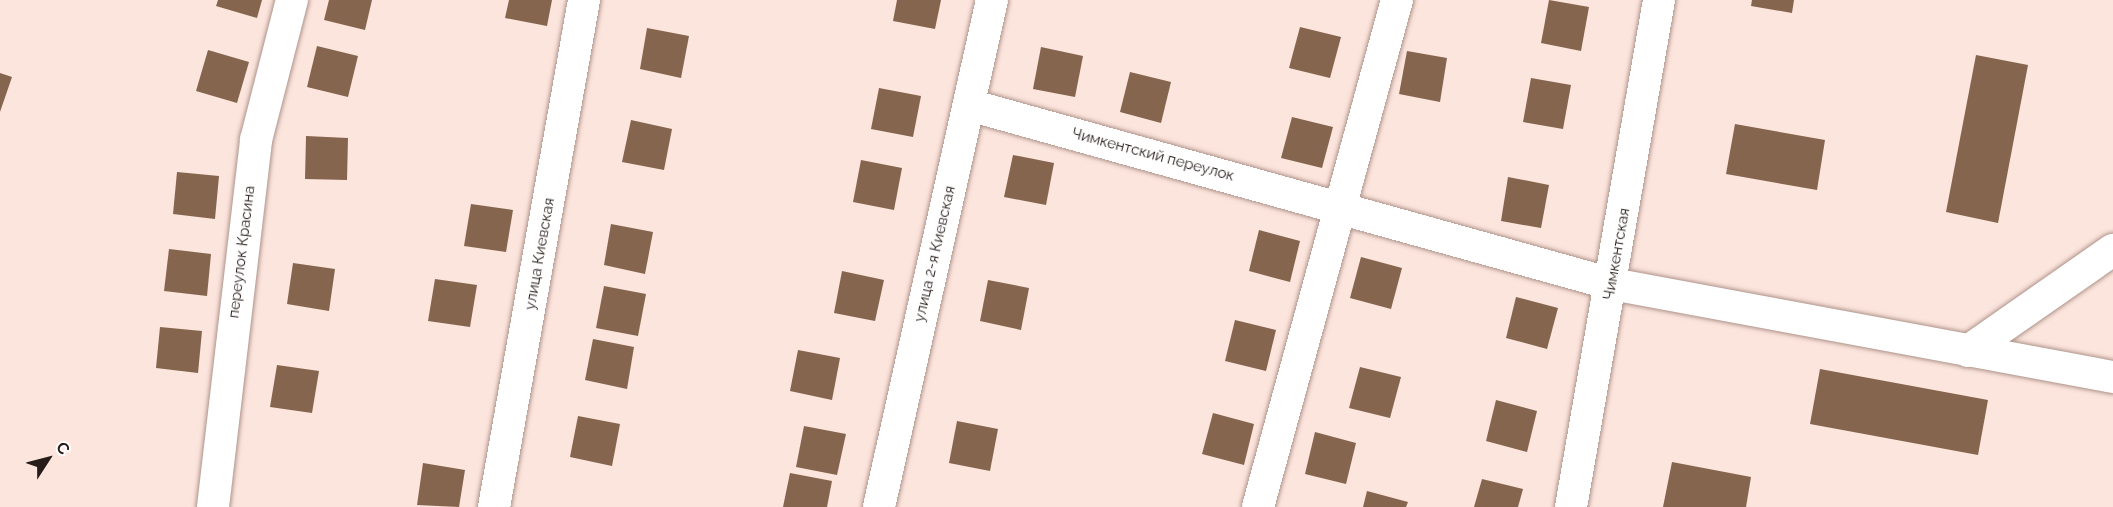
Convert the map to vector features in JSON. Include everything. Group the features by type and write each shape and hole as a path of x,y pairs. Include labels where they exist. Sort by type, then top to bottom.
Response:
{"street":[{"name":"переулок Красина","path":"213,507 256,140 292,0"},
{"name":"улица Киевская","path":"494,507 584,0"},
{"name":"улица 2-я Киевская","path":"879,507 992,0"},
{"path":"1258,507 1337,205 1397,0"},
{"name":"Чимкентская","path":"1571,507 1612,284 1659,0"},
{"name":"Чимкентский переулок","path":"969,105 1337,205 1612,284 2113,377"},
{"path":"1968,351 2113,250"}],"building":[{"path":"218,0 262,0 257,18 216,6"},
{"path":"329,0 372,0 365,30 324,20"},
{"path":"509,0 552,0 547,26 505,18"},
{"path":"897,0 941,0 935,29 893,21"},
{"path":"1549,0 1589,7 1581,51 1541,43"},
{"path":"1752,0 1794,0 1792,13 1751,6"},
{"path":"1300,27 1341,37 1330,78 1289,68"},
{"path":"647,28 689,36 681,78 640,69"},
{"path":"317,46 358,56 348,97 307,87"},
{"path":"1041,47 1083,56 1075,97 1033,89"},
{"path":"208,50 249,62 237,103 196,91"},
{"path":"1407,51 1447,58 1440,102 1399,94"},
{"path":"1976,55 2028,65 1998,223 1946,212"},
{"path":"1130,72 1171,82 1161,123 1120,112"},
{"path":"0,73 12,77 0,112"},
{"path":"1531,78 1571,85 1563,129 1523,122"},
{"path":"879,88 921,96 913,137 871,129"},
{"path":"1292,117 1333,127 1322,168 1281,158"},
{"path":"631,120 672,129 664,170 622,162"},
{"path":"1735,124 1825,140 1817,190 1726,174"},
{"path":"306,136 348,138 347,180 305,179"},
{"path":"1013,155 1054,163 1046,205 1004,197"},
{"path":"861,160 902,168 894,210 853,202"},
{"path":"177,172 219,176 215,219 173,214"},
{"path":"1508,177 1549,185 1541,228 1501,221"},
{"path":"471,204 513,210 506,252 464,246"},
{"path":"611,224 653,232 645,274 604,265"},
{"path":"1259,230 1300,241 1290,282 1249,271"},
{"path":"169,249 211,254 207,296 164,291"},
{"path":"1361,257 1402,268 1391,309 1350,298"},
{"path":"293,263 335,269 329,311 287,304"},
{"path":"842,271 884,280 875,321 834,313"},
{"path":"435,279 477,285 470,327 428,321"},
{"path":"988,280 1029,288 1021,330 980,321"},
{"path":"604,286 646,294 638,336 596,328"},
{"path":"1516,297 1558,308 1547,349 1506,338"},
{"path":"1235,320 1276,330 1266,371 1225,361"},
{"path":"160,327 202,331 198,373 156,368"},
{"path":"593,339 634,347 627,389 585,380"},
{"path":"798,350 840,358 832,400 790,391"},
{"path":"277,365 319,371 312,413 270,407"},
{"path":"1360,367 1401,377 1390,418 1349,408"},
{"path":"1820,369 1988,400 1978,455 1810,424"},
{"path":"1496,400 1537,411 1527,452 1486,441"},
{"path":"1213,413 1254,424 1244,465 1202,454"},
{"path":"578,416 620,424 612,466 570,457"},
{"path":"957,421 998,429 990,471 949,463"},
{"path":"804,426 846,434 837,475 796,467"},
{"path":"1315,432 1356,443 1346,484 1305,474"},
{"path":"1672,462 1751,477 1746,507 1663,507"},
{"path":"423,463 465,470 459,507 417,505"},
{"path":"790,473 832,481 827,507 783,507"},
{"path":"1482,479 1523,489 1518,507 1474,507"},
{"path":"1367,491 1408,502 1406,507 1363,507"}]}
